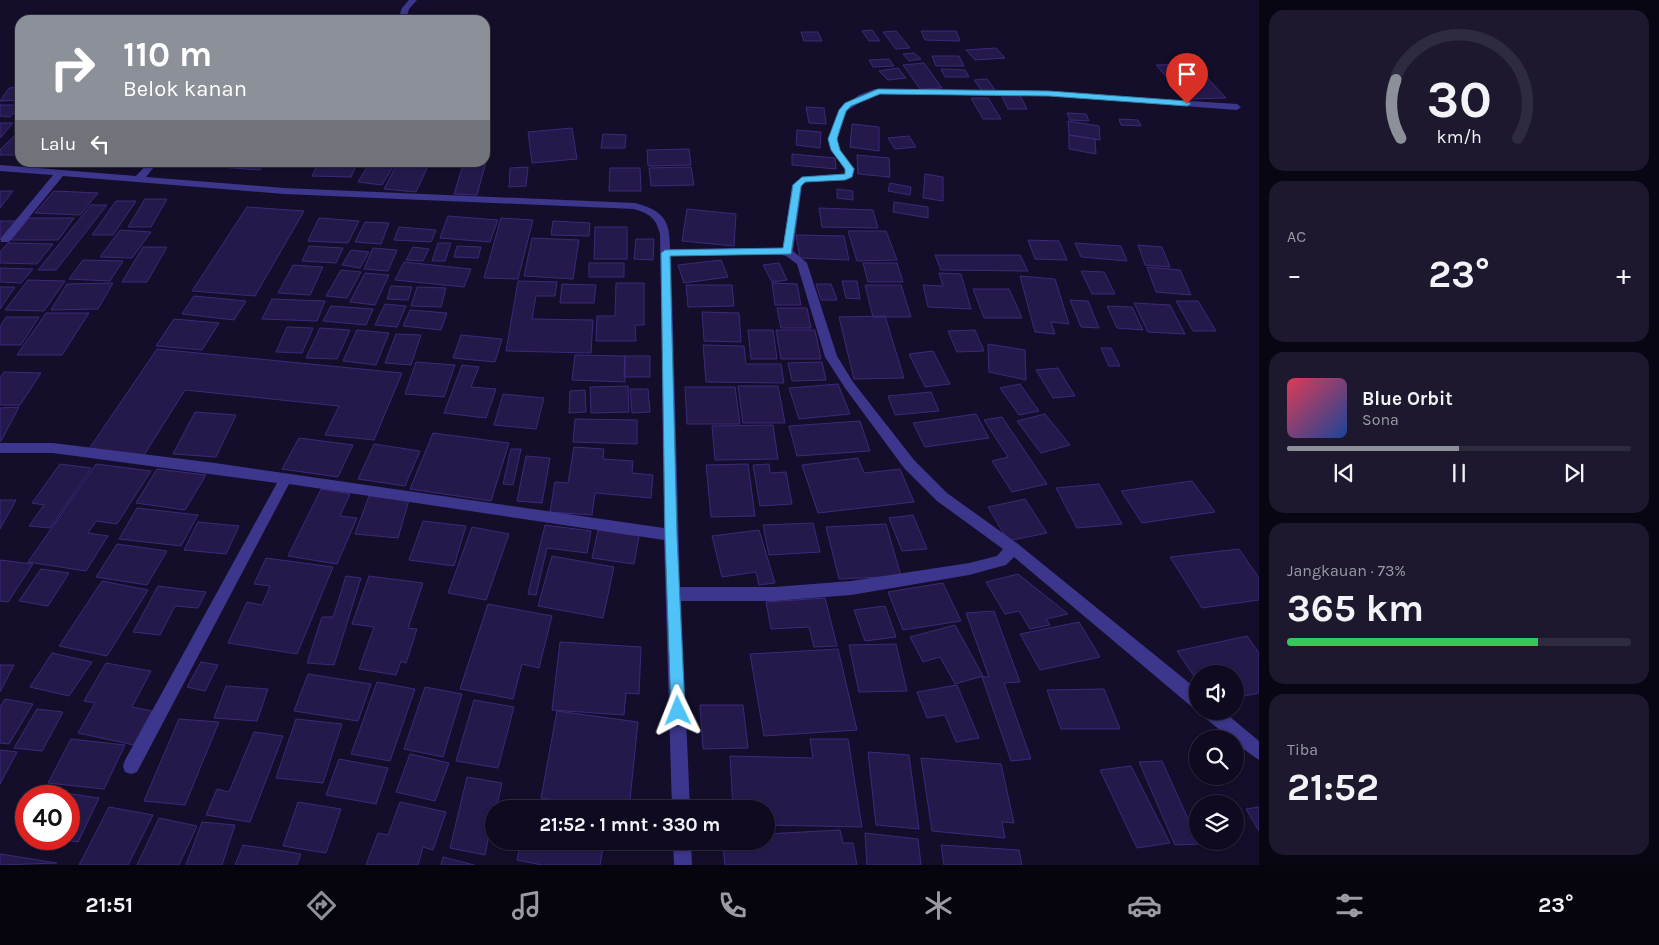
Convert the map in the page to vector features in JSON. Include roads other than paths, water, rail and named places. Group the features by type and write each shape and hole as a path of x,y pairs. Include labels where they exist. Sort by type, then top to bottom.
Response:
{"street":[{"path":"404,15 406,8 413,0"},
{"path":"788,251 797,185 802,180 845,177 849,175 850,169 836,150 832,139 843,110 862,97 878,92 1049,94 1237,107"},
{"path":"138,180 150,167"},
{"path":"0,168 138,180 356,195 635,206 652,211 662,219 665,253 671,536 681,800"},
{"path":"6,240 60,173"},
{"path":"665,253 788,251 802,263 831,357 867,410 909,464 942,497 1008,554 1189,693"},
{"path":"0,448 53,448 286,478 671,536"},
{"path":"131,766 286,478"},
{"path":"674,594 774,594 851,588 969,569 1008,554"},
{"path":"1221,720 1259,752"},
{"path":"682,850 683,865"}]}
